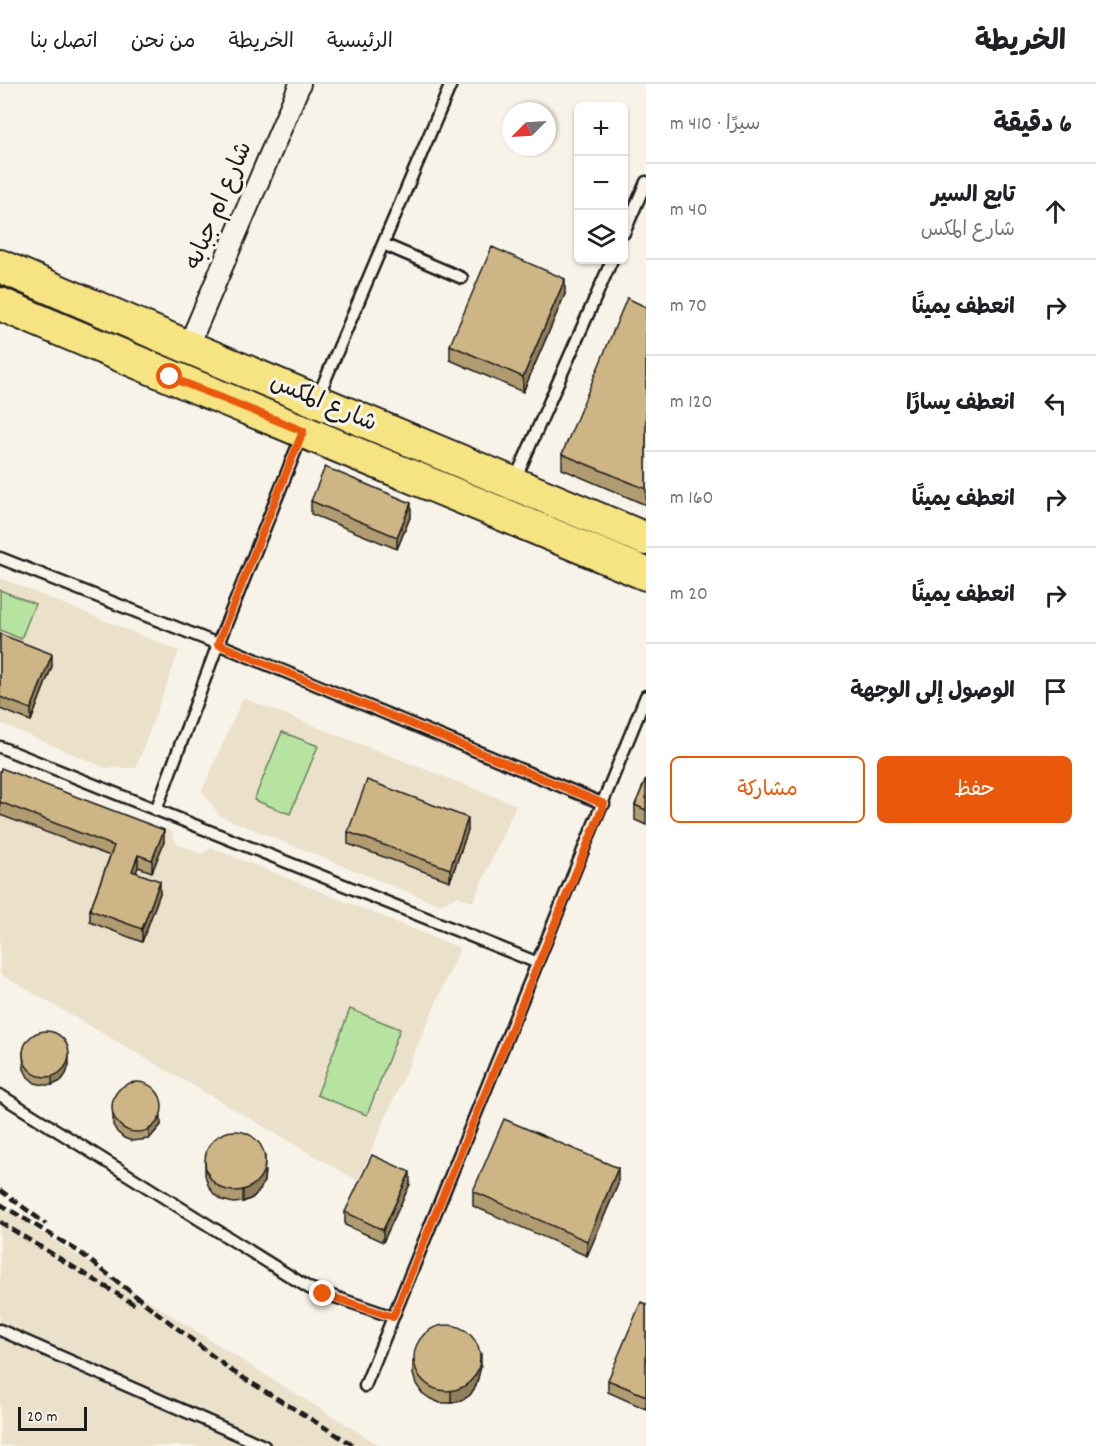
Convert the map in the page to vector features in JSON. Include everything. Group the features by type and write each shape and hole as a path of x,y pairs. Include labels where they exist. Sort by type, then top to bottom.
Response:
{"main road":[{"name":"شارع المكس","path":"0,266 646,539"},
{"name":"شارع المكس","path":"0,304 646,574"}],"street":[{"name":"شارع ام جبابه","path":"188,347 300,84"}],"lane":[{"path":"316,401 451,84"},
{"path":"628,224 646,182"},
{"path":"383,244 462,278"},
{"path":"513,484 610,264"},
{"path":"156,810 218,644 303,431"},
{"path":"0,558 218,644 604,804"},
{"path":"365,1386 604,804 646,696"},
{"path":"0,747 538,963"},
{"path":"0,1095 309,1288 393,1317"},
{"path":"0,1330 264,1446"}],"shaded area":[{"path":"0,578 179,651 136,768 106,768 0,723"},
{"path":"243,698 516,805 473,902 458,896 440,905 220,816 202,791"},
{"path":"0,767 172,832 176,843 201,854 212,848 460,948 358,1181 0,974"},
{"path":"0,1206 267,1376 381,1446 0,1446"}],"green space":[{"path":"0,590 35,604 21,639 0,630"},
{"path":"282,732 318,746 290,814 254,800"},
{"path":"350,1009 400,1029 367,1115 317,1095"}],"building":[{"path":"492,247 565,279 523,377 450,345"},
{"path":"627,298 646,307 646,489 562,454"},
{"path":"325,467 411,503 397,537 311,501"},
{"path":"0,634 52,654 31,709 0,697"},
{"path":"1,768 164,830 152,860 138,855 132,871 160,881 142,929 90,910 114,846 0,802"},
{"path":"646,779 646,810 635,805"},
{"path":"367,780 468,818 450,869 348,832"},
{"path":"46,1031 62,1038 69,1054 62,1070 46,1077 30,1070 23,1054 30,1038"},
{"path":"132,1082 142,1082 155,1089 162,1102 162,1112 155,1125 142,1132 132,1132 123,1128 116,1121 112,1112 112,1102 116,1093 123,1086"},
{"path":"504,1119 618,1168 587,1241 473,1191"},
{"path":"235,1131 252,1136 260,1144 265,1161 260,1178 252,1186 235,1191 218,1186 210,1178 205,1161 210,1144 218,1136"},
{"path":"372,1155 410,1172 383,1230 345,1212"},
{"path":"641,1302 646,1304 646,1396 608,1380"},
{"path":"441,1325 453,1325 471,1334 478,1345 480,1358 478,1371 471,1382 460,1389 441,1391 428,1386 419,1377 414,1364 414,1352 419,1339 428,1330"}],"railway":[{"path":"0,1190 46,1224"},
{"path":"0,1204 78,1251 232,1371 355,1446"},
{"path":"0,1222 137,1306"}],"route":[{"path":"170,377 303,431 218,644 604,804 393,1317 323,1294"}]}
